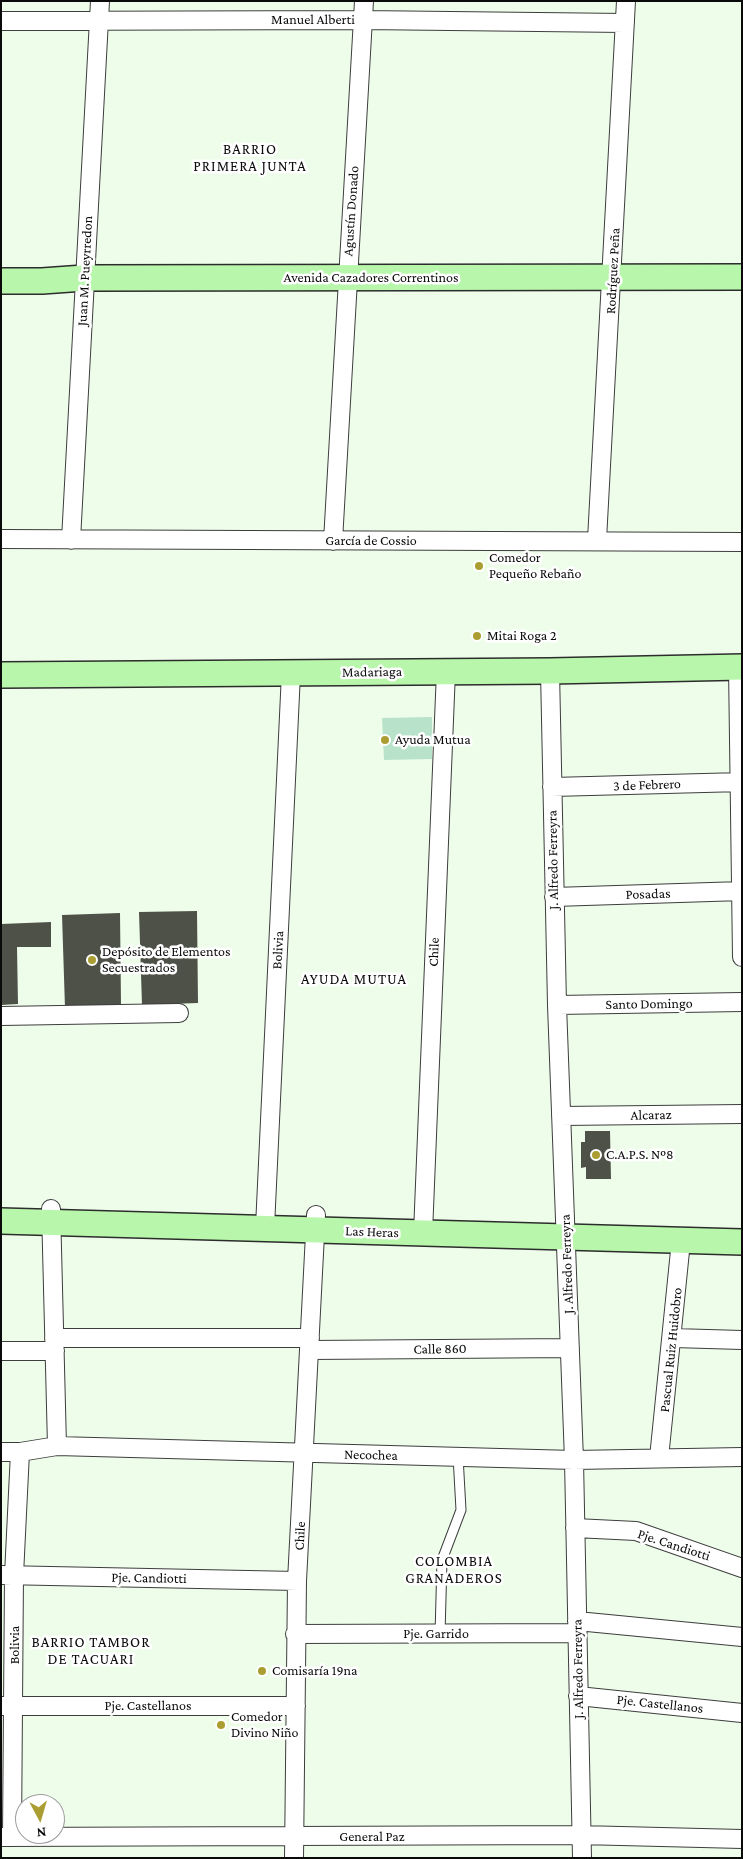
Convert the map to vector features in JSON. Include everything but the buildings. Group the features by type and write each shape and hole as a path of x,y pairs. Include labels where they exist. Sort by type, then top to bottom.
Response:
{"street":[{"name":"Juan M. Pueyrredon","path":"71,540 100,1"},
{"name":"Agustín Donado","path":"333,541 364,1"},
{"name":"Rodríguez Peña","path":"597,540 613,279 626,1"},
{"name":"Manuel Alberti","path":"1,21 363,20 625,23"},
{"name":"Avenida Cazadores Correntinos","path":"1,281 84,278 613,279 742,277"},
{"name":"García de Cossio","path":"1,539 742,542"},
{"name":"Madariaga","path":"1,675 550,671 740,667"},
{"path":"740,667 742,957"},
{"name":"Chile","path":"423,1226 446,671"},
{"name":"J. Alfredo Ferreyra","path":"550,671 557,1005 567,1230 574,1460 580,1835 582,1858"},
{"name":"Bolivia","path":"265,1220 292,673"},
{"name":"3 de Febrero","path":"552,787 740,782"},
{"name":"Posadas","path":"554,897 741,891"},
{"name":"Santo Domingo","path":"557,1005 742,1002"},
{"path":"1,1016 180,1013"},
{"name":"Alcaraz","path":"561,1116 742,1114"},
{"name":"Las Heras","path":"1,1208 52,1216"},
{"path":"52,1216 57,1446"},
{"name":"Las Heras","path":"1,1221 52,1216 265,1220 567,1230 742,1228"},
{"name":"Chile","path":"294,1858 295,1634 315,1222"},
{"name":"Las Heras","path":"567,1230 681,1241 742,1242"},
{"name":"Pascual Ruiz Huidobro","path":"659,1458 673,1338 681,1241"},
{"path":"673,1338 742,1340"},
{"name":"Calle 860","path":"1,1351 55,1344 310,1344 570,1348"},
{"name":"Necochea","path":"1,1452 20,1452 57,1446 574,1460 742,1457"},
{"name":"Bolivia","path":"7,1837 8,1575 20,1452"},
{"name":"Pje. Candiotti","path":"575,1528 636,1531 742,1568"},
{"name":"Pje. Candiotti","path":"8,1575 297,1581"},
{"name":"Pje. Garrido","path":"295,1634 440,1635 577,1627 742,1637"},
{"name":"Pje. Castellanos","path":"578,1696 742,1713"},
{"name":"Pje. Castellanos","path":"8,1706 296,1706"},
{"name":"General Paz","path":"7,1837 580,1835 742,1839"}],"lane":[{"path":"440,1635 442,1560 461,1510 458,1456"}],"green space":[{"path":"432,717 432,759 384,760 382,718"}],"place":[{"name":"Comedor Pequeño Rebaño","path":"479,566"},
{"name":"Mitai Roga 2","path":"477,636"},
{"name":"Ayuda Mutua","path":"385,740"},
{"name":"Depósito de Elementos Secuestrados","path":"92,960"},
{"name":"C.A.P.S. Nº8","path":"596,1155"},
{"name":"Comisaría 19na","path":"262,1671"},
{"name":"Comedor Divino Niño","path":"221,1725"}],"district":[{"name":"BARRIO PRIMERA JUNTA","path":"250,158"},
{"name":"AYUDA MUTUA","path":"354,979"},
{"name":"COLOMBIA GRANADEROS","path":"454,1570"},
{"name":"BARRIO TAMBOR DE TACUARI","path":"91,1650"}]}
